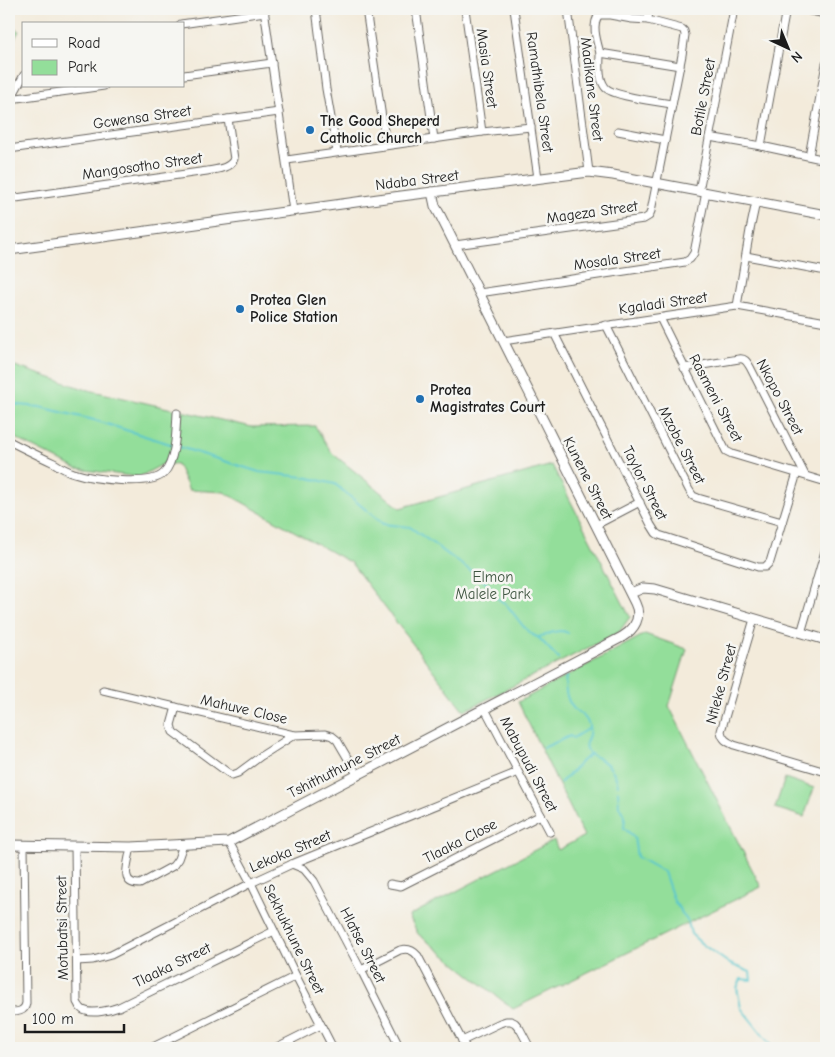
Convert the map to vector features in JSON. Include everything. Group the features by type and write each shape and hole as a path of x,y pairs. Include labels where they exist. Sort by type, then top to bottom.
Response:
{"street":[{"path":"316,9 326,89 337,152"},
{"path":"366,9 386,146"},
{"path":"416,9 434,139"},
{"name":"Masia Street","path":"465,9 482,132"},
{"name":"Ramathibela Street","path":"514,9 538,178"},
{"name":"Madikane Street","path":"568,9 589,172"},
{"path":"648,20 649,9"},
{"name":"Botile Street","path":"703,191 709,137 734,9"},
{"path":"761,146 786,9"},
{"path":"801,9 825,12"},
{"path":"185,23 265,10 293,212"},
{"name":"Mageza Street","path":"455,245 644,219 651,213 685,39 684,31 648,20 598,15 595,26 603,85 608,90 618,94 672,104"},
{"path":"600,52 680,66"},
{"path":"185,75 272,63"},
{"path":"809,156 826,64"},
{"path":"10,101 22,79"},
{"path":"10,101 91,88"},
{"name":"Gcwensa Street","path":"9,149 279,112"},
{"name":"Mangosotho Street","path":"9,199 227,167 234,160 228,119"},
{"path":"287,160 482,132 531,127"},
{"path":"618,131 665,140"},
{"path":"709,137 826,160"},
{"name":"Ndaba Street","path":"9,250 589,172 703,191 826,216"},
{"name":"Mosala Street","path":"479,293 685,262 694,253 703,191"},
{"name":"Kunene Street","path":"432,192 437,209 631,593"},
{"path":"737,306 756,202"},
{"path":"746,256 826,271"},
{"name":"Kgaladi Street","path":"503,341 737,306 826,322"},
{"name":"Rasmeni Street","path":"660,318 726,451 826,482"},
{"name":"Mzobe Street","path":"606,325 692,494 698,498 782,522"},
{"name":"Taylor Street","path":"554,333 654,531 659,535 761,568 765,567 769,563 797,472"},
{"name":"Nkopo Street","path":"684,368 739,359 746,361 806,475"},
{"path":"9,441 73,473 126,481 145,480 161,476 168,468 172,455 178,413"},
{"path":"596,524 640,502"},
{"path":"801,633 826,548"},
{"path":"816,581 826,584"},
{"path":"631,593 641,589 656,589 826,640"},
{"name":"Tshithuthune Street","path":"9,845 131,847 229,842 626,635 632,630 638,619 638,610 631,593"},
{"name":"Ntleke Street","path":"754,619 721,731 722,736 726,741 734,745 826,772"},
{"name":"Mahuve Close","path":"103,690 294,736 324,734 332,736 338,742 358,776"},
{"path":"176,707 171,726 174,732 232,775 238,774 294,736"},
{"name":"Mabupudi Street","path":"485,709 550,832"},
{"name":"Lekoka Street","path":"77,961 93,960 110,955 251,882 518,772"},
{"name":"Tlaaka Close","path":"390,884 401,886 541,815"},
{"name":"Sekhukhune Street","path":"229,842 251,882 333,1048"},
{"path":"131,847 126,876 134,884 140,884 173,866 178,859 183,844"},
{"path":"9,1012 19,1012 26,1003 24,845"},
{"name":"Motubatsi Street","path":"75,846 77,1002 81,1008"},
{"name":"Hlatse Street","path":"292,864 308,872 314,880 400,1048"},
{"name":"Tlaaka Street","path":"81,1008 86,1012 104,1011 119,1007 274,931"},
{"path":"361,970 400,950 406,948 415,952 466,1048"},
{"path":"151,1048 296,976"},
{"path":"462,1041 506,1021 511,1021 520,1029 530,1048"},
{"path":"275,1048 321,1025"}],"green space":[{"path":"9,26 19,31 9,49"},
{"name":"Elmon Malele Park","path":"9,364 84,389 252,427 315,426 332,453 400,508 552,465 630,617 619,632 464,711 351,563 224,492 189,490 177,464 163,464 139,477 77,469 9,435"},
{"path":"645,634 687,649 669,706 761,887 513,1009 418,934 409,916 554,840 558,850 584,836 518,702"},
{"path":"785,778 814,788 804,817 775,808"}],"waterway":[{"path":"9,404 40,407 94,420 259,472 304,477 335,484 383,524 410,527 482,579 497,598 506,604 523,626 539,638 559,659"},
{"path":"539,637 557,631 568,633"},
{"path":"566,676 567,698 574,709 584,716 588,723 589,731 585,745 586,750 609,766 616,777 618,785"},
{"path":"543,748 570,736 573,738 589,728"},
{"path":"560,783 591,754"},
{"path":"618,791 619,806 625,817 624,828 634,837 637,857 664,872 674,901 688,922 691,934 730,964 750,972 751,980 741,979 737,988 741,1008 773,1048"}],"place":[{"name":"The Good Sheperd Catholic Church","path":"310,130"},
{"name":"Protea Glen Police Station","path":"240,309"},
{"name":"Protea Magistrates Court","path":"420,399"}]}
